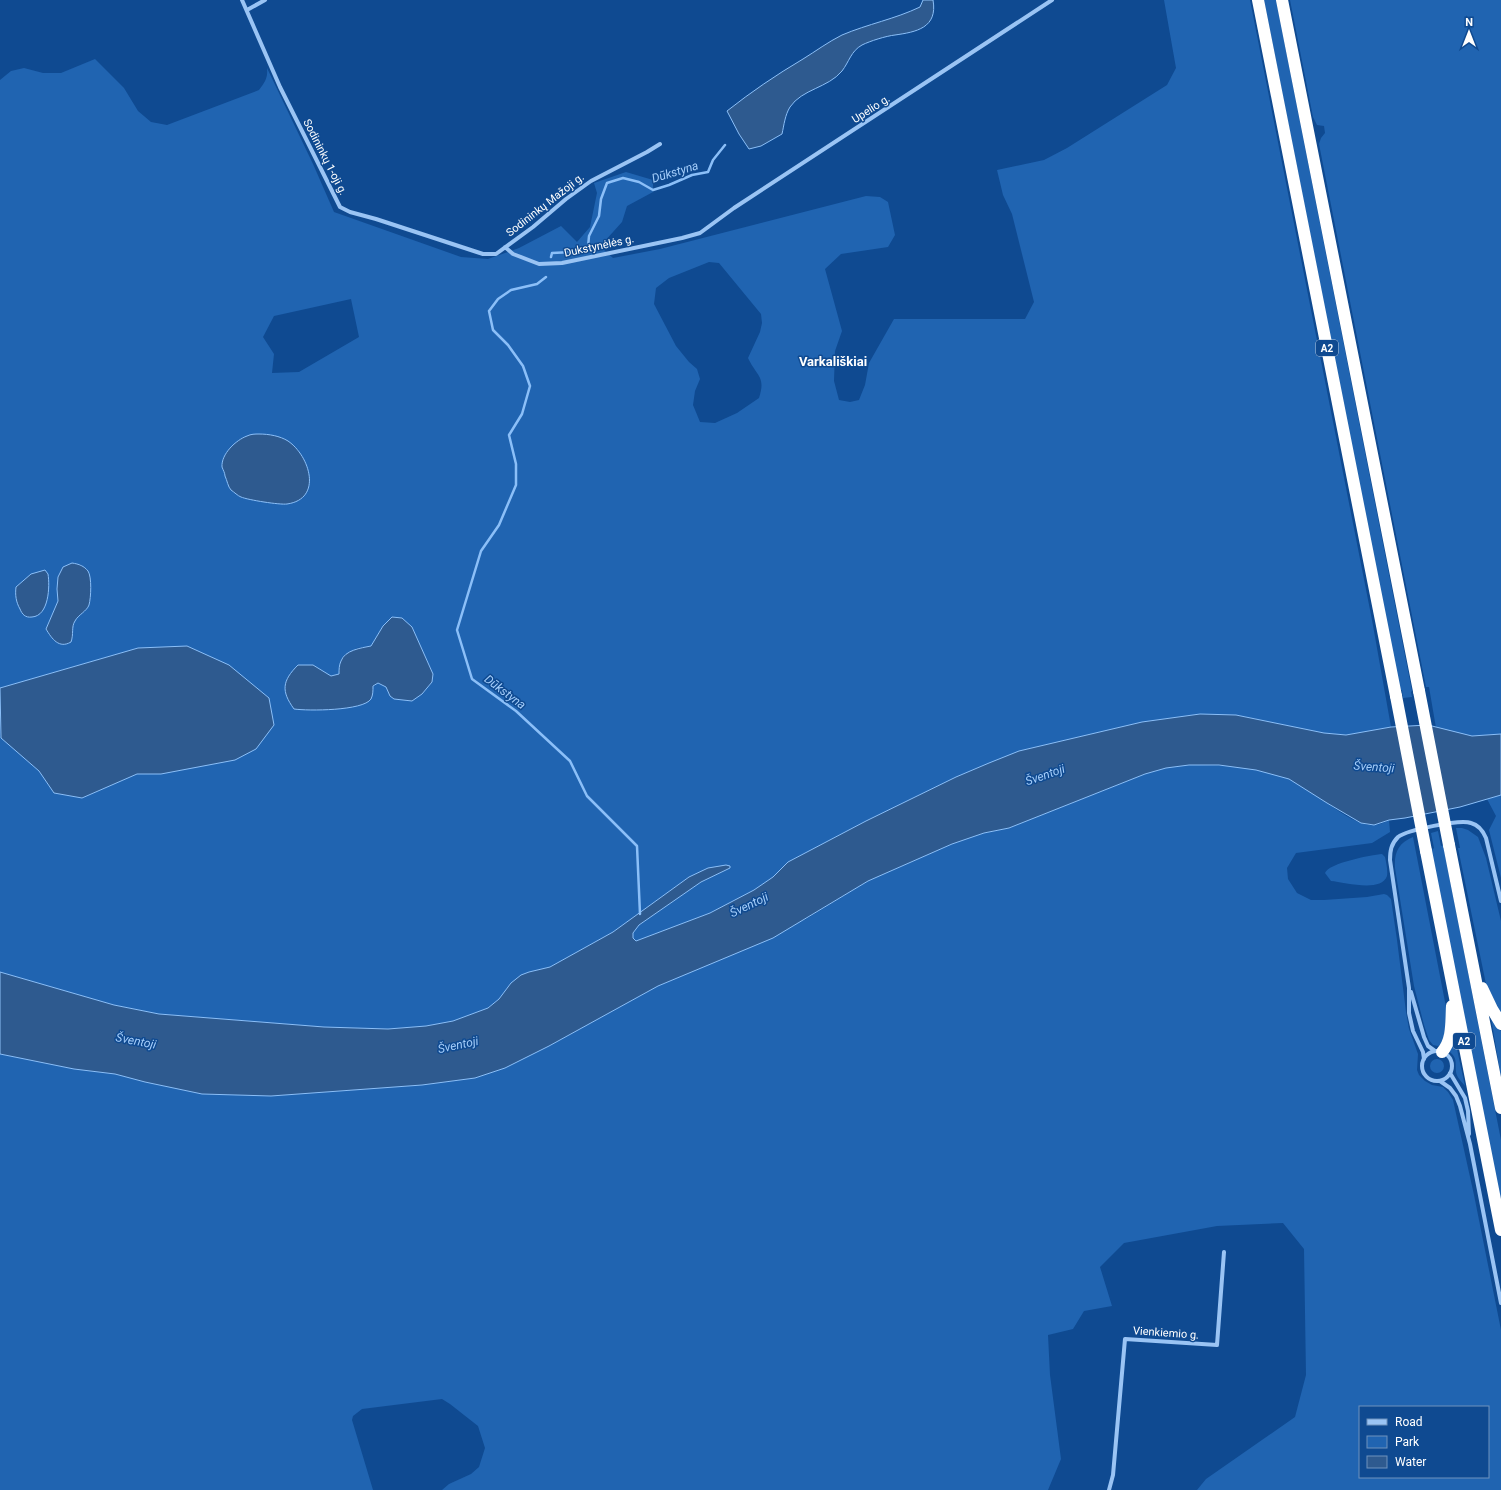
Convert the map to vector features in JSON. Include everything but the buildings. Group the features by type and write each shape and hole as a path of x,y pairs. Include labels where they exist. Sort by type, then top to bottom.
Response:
{"highway":[{"name":"A2","path":"1258,0 1501,1230"},
{"name":"A2","path":"1282,0 1501,1108"},
{"path":"1472,962 1492,1009 1501,1024"},
{"path":"1439,1052 1447,1046 1450,1034 1454,989"}],"street":[{"name":"Sodininkų 1-oji g.","path":"242,0 280,87 340,207 350,212 484,254 496,254 505,248"},
{"path":"247,10 265,0"},
{"name":"Upelio g.","path":"700,233 734,208 1052,0"},
{"name":"Sodininkų Mažoji g.","path":"505,248 591,181 660,144"},
{"name":"Dukstynėlės g.","path":"505,248 513,254 539,264 562,263 700,233"},
{"path":"1440,1081 1450,1073 1452,1065 1446,1054 1428,1046 1424,1038 1409,988 1390,860 1390,850 1399,837 1408,832 1459,822 1472,823 1478,826 1486,838 1501,901"},
{"path":"1409,988 1409,1013 1413,1031 1423,1052 1424,1059 1422,1068 1426,1077 1435,1081 1440,1081 1450,1088 1456,1096 1460,1106 1470,1144 1501,1303"},
{"path":"1424,1059 1427,1055 1439,1052"},
{"path":"1450,1073 1465,1098 1468,1111 1470,1144"},
{"name":"Vienkiemio g.","path":"1109,1490 1113,1476 1125,1339 1217,1345 1224,1252"}],"green space":[{"path":"1164,0 1250,0 1372,620 1391,727 1346,735 1324,733 1236,715 1200,714 1142,722 1019,751 956,777 866,821 788,862 773,877 754,890 710,913 636,941 633,938 633,933 639,925 701,882 730,868 689,877 613,932 550,967 529,972 511,983 499,999 488,1008 453,1021 426,1026 388,1029 324,1027 159,1014 114,1005 0,972 0,736 39,771 54,793 82,798 137,774 161,774 138,648 0,688 0,80 11,71 24,68 43,73 61,73 95,59 124,88 138,111 151,122 167,125 259,90 266,80 267,68 313,164 334,212 461,257 488,259 519,248 561,226 577,242 590,227 597,193 594,183 626,172 653,180 653,192 627,206 622,222 604,242 604,250 613,258 660,249 866,196 880,197 888,202 895,235 888,247 841,254 825,269 842,331 835,351 834,381 839,400 850,402 859,400 865,385 869,363 894,319 1025,319 1034,302 1012,214 1003,195 997,170 1044,160 1067,148 1167,85 1176,68","holes":["709,262 719,263 761,314 762,323 760,332 748,358 760,377 762,385 759,398 737,413 715,423 700,422 693,405 695,391 700,379 697,369 676,346 654,304 656,288 669,278","351,299 359,337 299,372 272,373 274,354 263,337 274,316","298,449 301,457 270,502 241,497 230,489","80,564 89,573 91,596 88,607 74,621 71,642 68,644 46,629 58,601","392,617 402,618 429,664 433,676 431,683 422,694 390,696 386,687 378,683 373,687 372,696 366,703 313,665 331,676 339,674 341,660 357,648 371,646 383,626"]},
{"path":"1264,0 1276,0 1412,697 1403,698 1402,690 1400,690"},
{"path":"1290,0 1501,0 1501,734 1472,736 1436,728 1429,687 1426,687 1319,144 1325,133 1324,126 1317,125 1313,117"},
{"path":"1189,765 1240,767 1266,771 1289,778 1298,783 1354,820 1365,824 1374,825 1389,820 1390,832 1372,843 1296,853 1287,868 1288,879 1297,893 1311,900 1367,897 1384,894 1391,899 1406,1012 1409,1029 1418,1054 1417,1070 1419,1075 1425,1081 1432,1085 1443,1087 1453,1100 1501,1330 1501,1490 1197,1490 1206,1479 1295,1417 1306,1375 1304,1249 1283,1223 1217,1226 1124,1243 1100,1267 1112,1306 1084,1311 1073,1329 1048,1335 1050,1375 1061,1459 1048,1490 442,1490 449,1484 471,1474 479,1467 485,1448 478,1426 442,1399 362,1409 353,1416 352,1420 373,1490 0,1490 0,1054 74,1069 115,1074 202,1094 271,1096 422,1085 475,1078 549,1046 658,986 806,919 868,881 952,844 984,833 1009,828 1145,774 1166,768"},
{"path":"1501,795 1501,878 1489,830 1496,816 1487,799"},
{"path":"1456,828 1468,830 1478,837 1486,858 1501,921 1501,1017 1486,984 1458,848 1460,848"},
{"path":"1438,831 1441,846 1443,845 1501,1140 1501,1203 1431,851 1434,848 1431,833"},
{"path":"1413,837 1448,1018 1442,1044 1438,1046 1433,1045 1429,1040 1414,986 1395,868 1396,853 1400,845"},
{"path":"1382,854 1385,857 1387,876 1378,884 1362,885 1331,881 1325,873 1328,869 1342,863"},
{"path":"1491,1018 1501,1031 1501,1077"},
{"path":"1455,1040 1465,1086 1457,1076 1455,1059 1449,1051"},
{"path":"1434,1059 1440,1059 1444,1063 1444,1069 1440,1073 1434,1073 1430,1069 1430,1063"}],"water":[{"path":"923,0 933,0 934,9 929,23 918,30 878,39 858,47 842,71 836,77 801,96 795,101 787,113 782,134 761,146 749,149 727,111 773,77 842,35 911,11 920,7"},
{"path":"267,434 288,441 296,448 307,466 309,486 305,494 298,500 287,504 257,501 240,496 231,490 228,485 222,467 222,462 230,448 238,441 250,435"},
{"path":"72,563 85,568 88,571 91,583 89,605 74,623 71,642 67,644 59,644 53,639 46,629 58,601 58,577 63,567"},
{"path":"45,570 48,574 49,586 45,606 42,612 38,615 32,617 26,616 18,604 16,587 31,574"},
{"path":"392,617 402,618 412,627 433,674 432,682 422,694 412,701 394,699 390,696 386,687 378,683 373,686 373,694 371,699 358,706 322,710 294,709 287,697 285,686 289,676 298,665 313,665 331,676 339,674 340,664 343,657 354,650 371,646 383,626"},
{"path":"187,646 229,665 269,698 274,725 256,749 235,760 161,774 137,774 82,798 54,793 39,771 1,738 0,688 138,648"},
{"name":"Šventoji","path":"1200,714 1236,715 1324,733 1346,735 1391,727 1428,725 1472,736 1501,734 1501,795 1460,807 1389,820 1374,825 1361,823 1289,779 1256,770 1219,765 1189,765 1166,768 1145,774 1009,828 984,833 952,844 868,881 773,938 658,986 549,1046 505,1068 475,1078 422,1085 271,1096 202,1094 115,1074 74,1069 0,1054 0,972 114,1005 159,1014 324,1027 388,1029 426,1026 453,1021 488,1008 499,999 511,983 521,975 550,967 613,932 689,877 708,868 726,865 730,866 730,868 701,882 639,925 633,933 633,938 636,941 710,913 754,890 773,877 788,862 866,821 956,777 1019,751 1142,722"}],"waterway":[{"name":"Dūkstyna","path":"551,257 552,253 572,252 588,247 589,236 599,216 601,199 607,183 623,178 639,182 653,190 669,185 692,175 708,172 713,160 725,145"},
{"name":"Dūkstyna","path":"546,277 537,284 511,290 498,299 489,311 493,330 508,345 523,366 530,386 522,414 509,435 516,464 516,485 499,525 481,551 457,630 472,679 516,711 570,761 587,796 637,846 640,914"}],"district":[{"name":"Varkališkiai","path":"833,361"}]}
